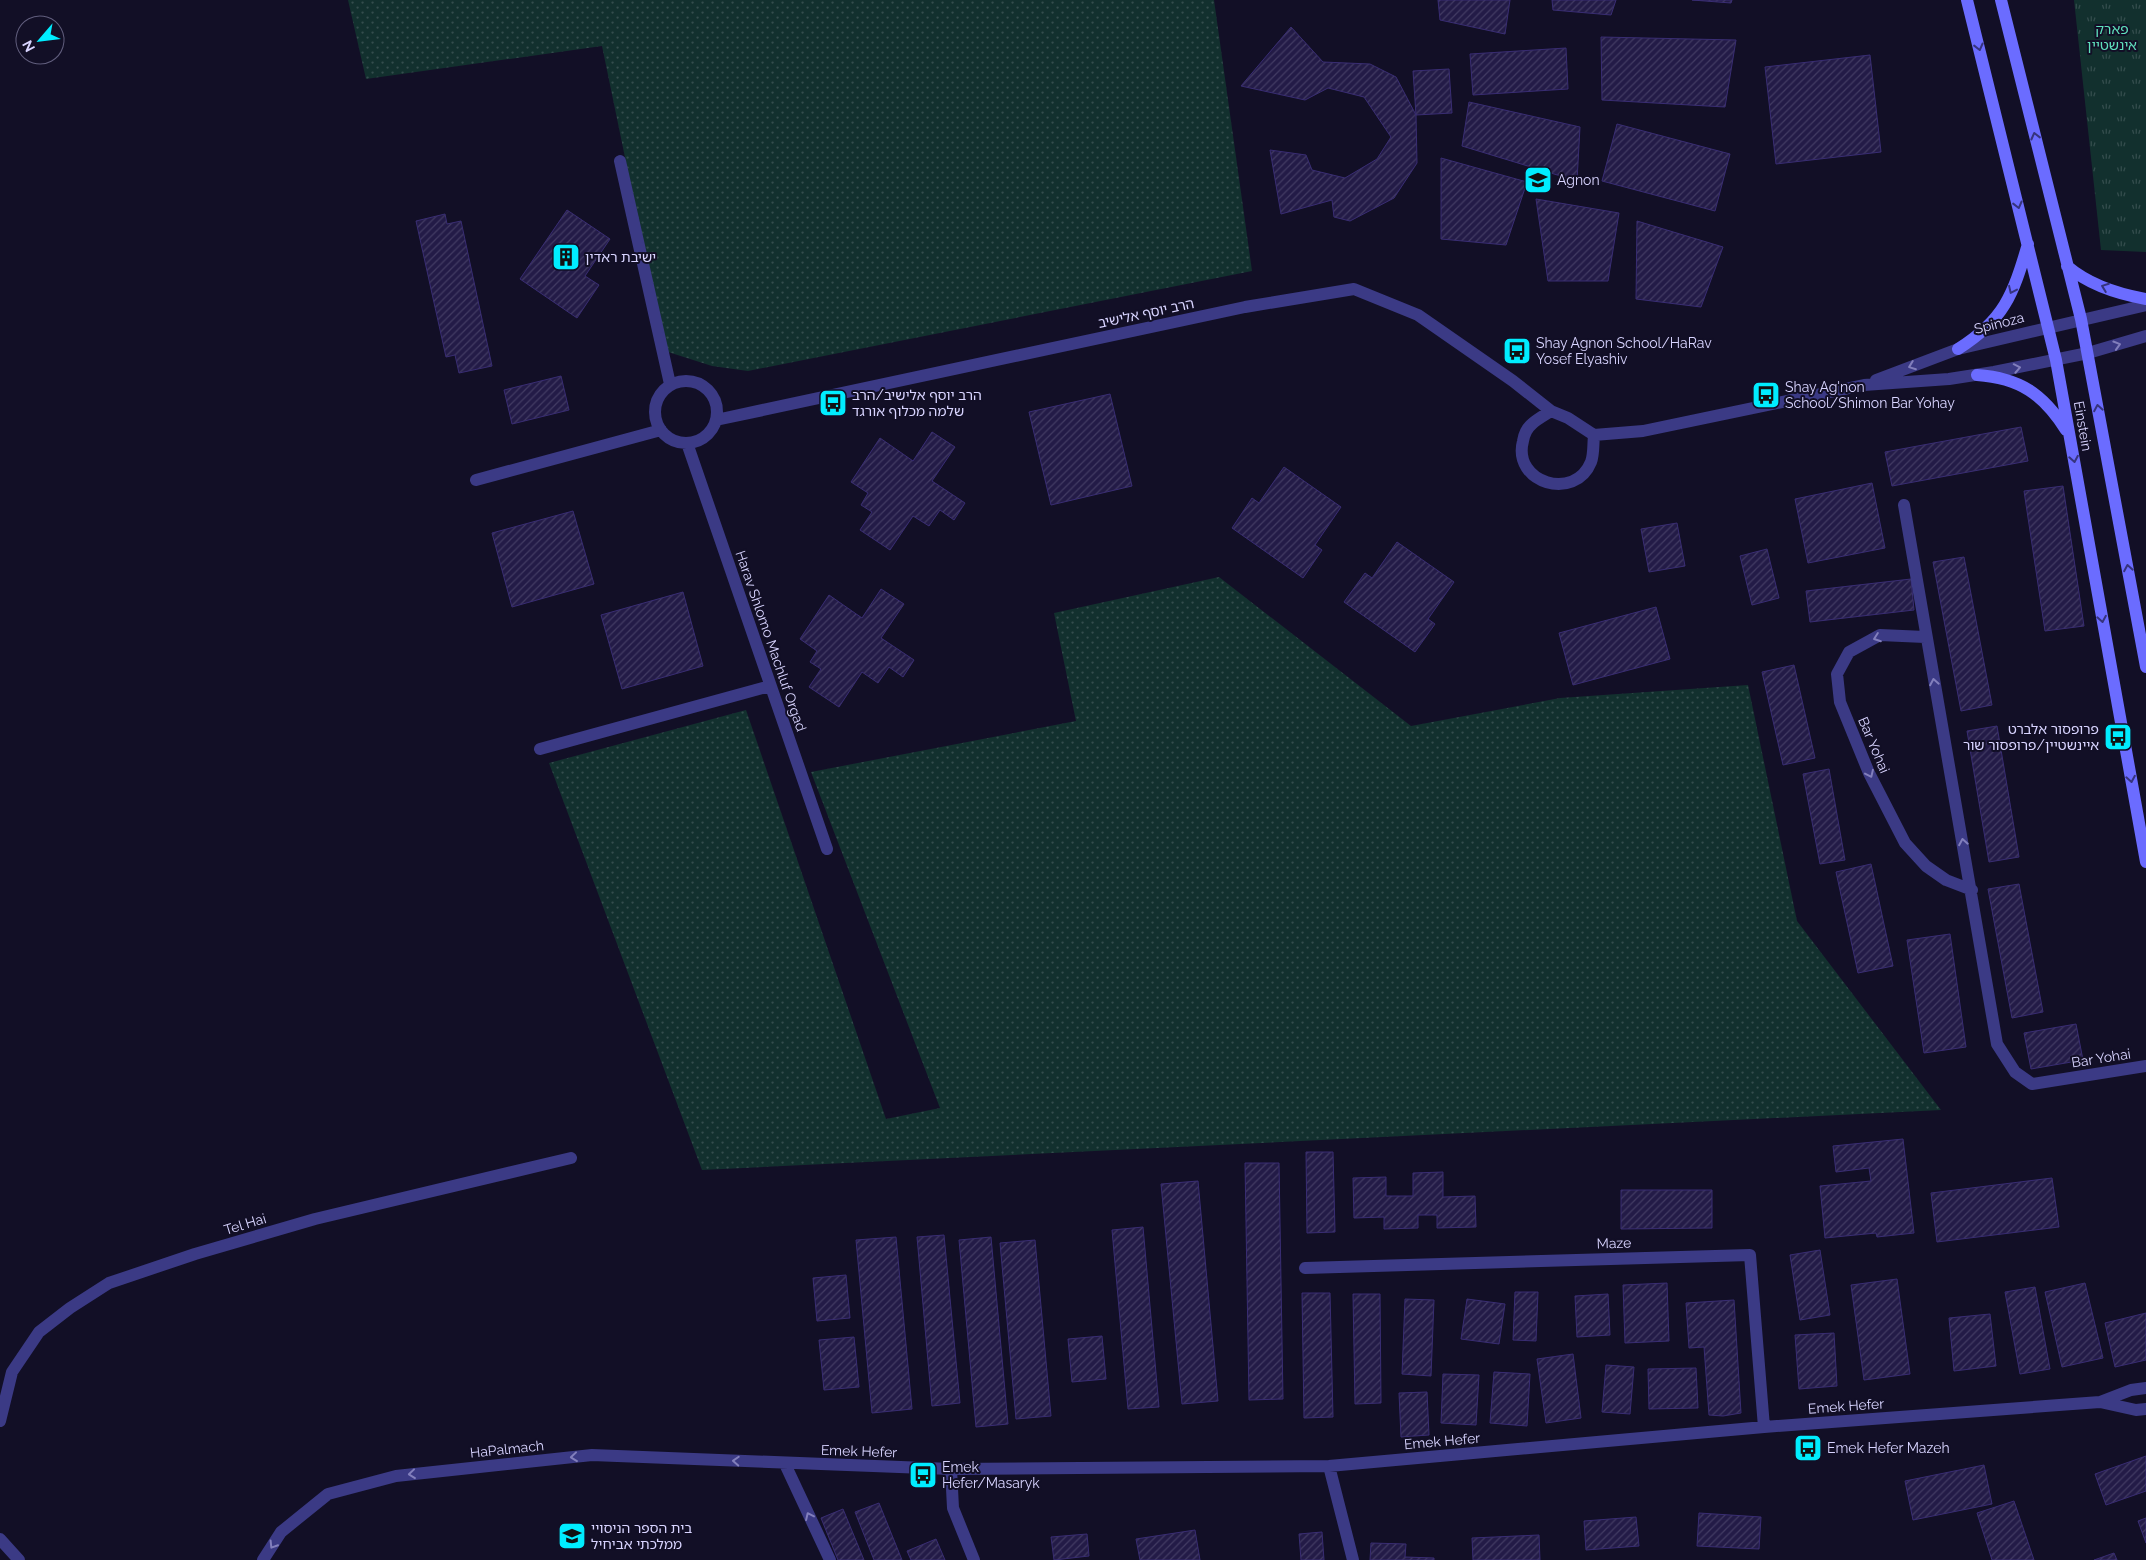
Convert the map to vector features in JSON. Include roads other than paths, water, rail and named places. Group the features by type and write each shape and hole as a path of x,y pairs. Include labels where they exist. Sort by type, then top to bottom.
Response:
{"main road":[{"name":"Einstein","path":"1967,0 2049,326 2146,862"},
{"name":"Einstein","path":"2001,0 2081,319 2145,651 2146,667"},
{"path":"1958,349 1979,335 1995,320 2008,300 2019,274 2028,244"},
{"path":"2068,266 2087,280 2119,293 2146,299"},
{"path":"1977,375 1990,376 2021,384 2036,394 2059,418 2070,436"}],"street":[{"path":"620,162 670,384"},
{"name":"הרב יוסף אלישיב","path":"716,420 1245,307 1354,288 1418,315 1483,359 1551,411"},
{"name":"Spinoza","path":"1864,385 1958,349 2049,326 2146,305"},
{"name":"Spinoza","path":"1594,435 1643,431 1864,385 1977,375 2088,353 2146,336"},
{"path":"680,381 691,381 701,384 710,391 715,400 716,420 706,436 697,441 677,442 668,438 656,422 655,411 657,401 670,384 680,381"},
{"path":"1551,411 1568,418 1594,435 1592,460 1587,470 1579,478 1568,483 1556,485 1545,483 1535,477 1527,468 1522,457 1524,434 1531,424 1551,411"},
{"path":"476,480 661,430"},
{"name":"Harav Shlomo Machluf Orgad","path":"687,443 827,849"},
{"name":"Bar Yohai","path":"1904,505 1925,637 1972,890 1997,1044 2014,1072 2032,1084 2146,1066"},
{"name":"Bar Yohai","path":"1925,637 1880,635 1849,652 1837,674 1840,702 1869,773 1905,843 1926,866 1946,880 1972,890"},
{"path":"540,749 770,686"},
{"name":"Tel Hai","path":"0,1421 12,1372 39,1332 70,1308 109,1283 195,1254 315,1219 571,1158"},
{"name":"Maze","path":"1305,1268 1750,1255 1764,1427"},
{"name":"Emek Hefer","path":"2100,1402 2131,1390 2146,1388"},
{"name":"Emek Hefer","path":"785,1464 951,1469 1329,1466 1764,1427 2100,1402 2136,1410 2146,1409"},
{"name":"HaPalmach","path":"263,1560 281,1532 328,1494 396,1476 592,1455 785,1464"},
{"path":"785,1464 830,1560"},
{"path":"1329,1466 1353,1560"},
{"path":"951,1469 953,1508 974,1560"},
{"path":"0,1539 19,1560"}],"place":[{"name":"Agnon","path":"1538,180"},
{"name":"ישיבת ראדין","path":"566,257"},
{"name":"Shay Agnon School/HaRav Yosef Elyashiv","path":"1517,351"},
{"name":"Shay Ag'non School/Shimon Bar Yohay","path":"1766,395"},
{"name":"הרב יוסף אלישיב/הרב שלמה מכלוף אורגד","path":"833,403"},
{"name":"פרופסור אלברט איינשטיין/פרופסור שור","path":"2118,737"},
{"name":"Emek Hefer Mazeh","path":"1808,1448"},
{"name":"Emek Hefer/Masaryk","path":"923,1475"},
{"name":"בית הספר הניסויי ממלכתי אביחיל","path":"572,1536"}],"park label":[{"name":"פארק אינשטיין","path":"2112,38"}]}
